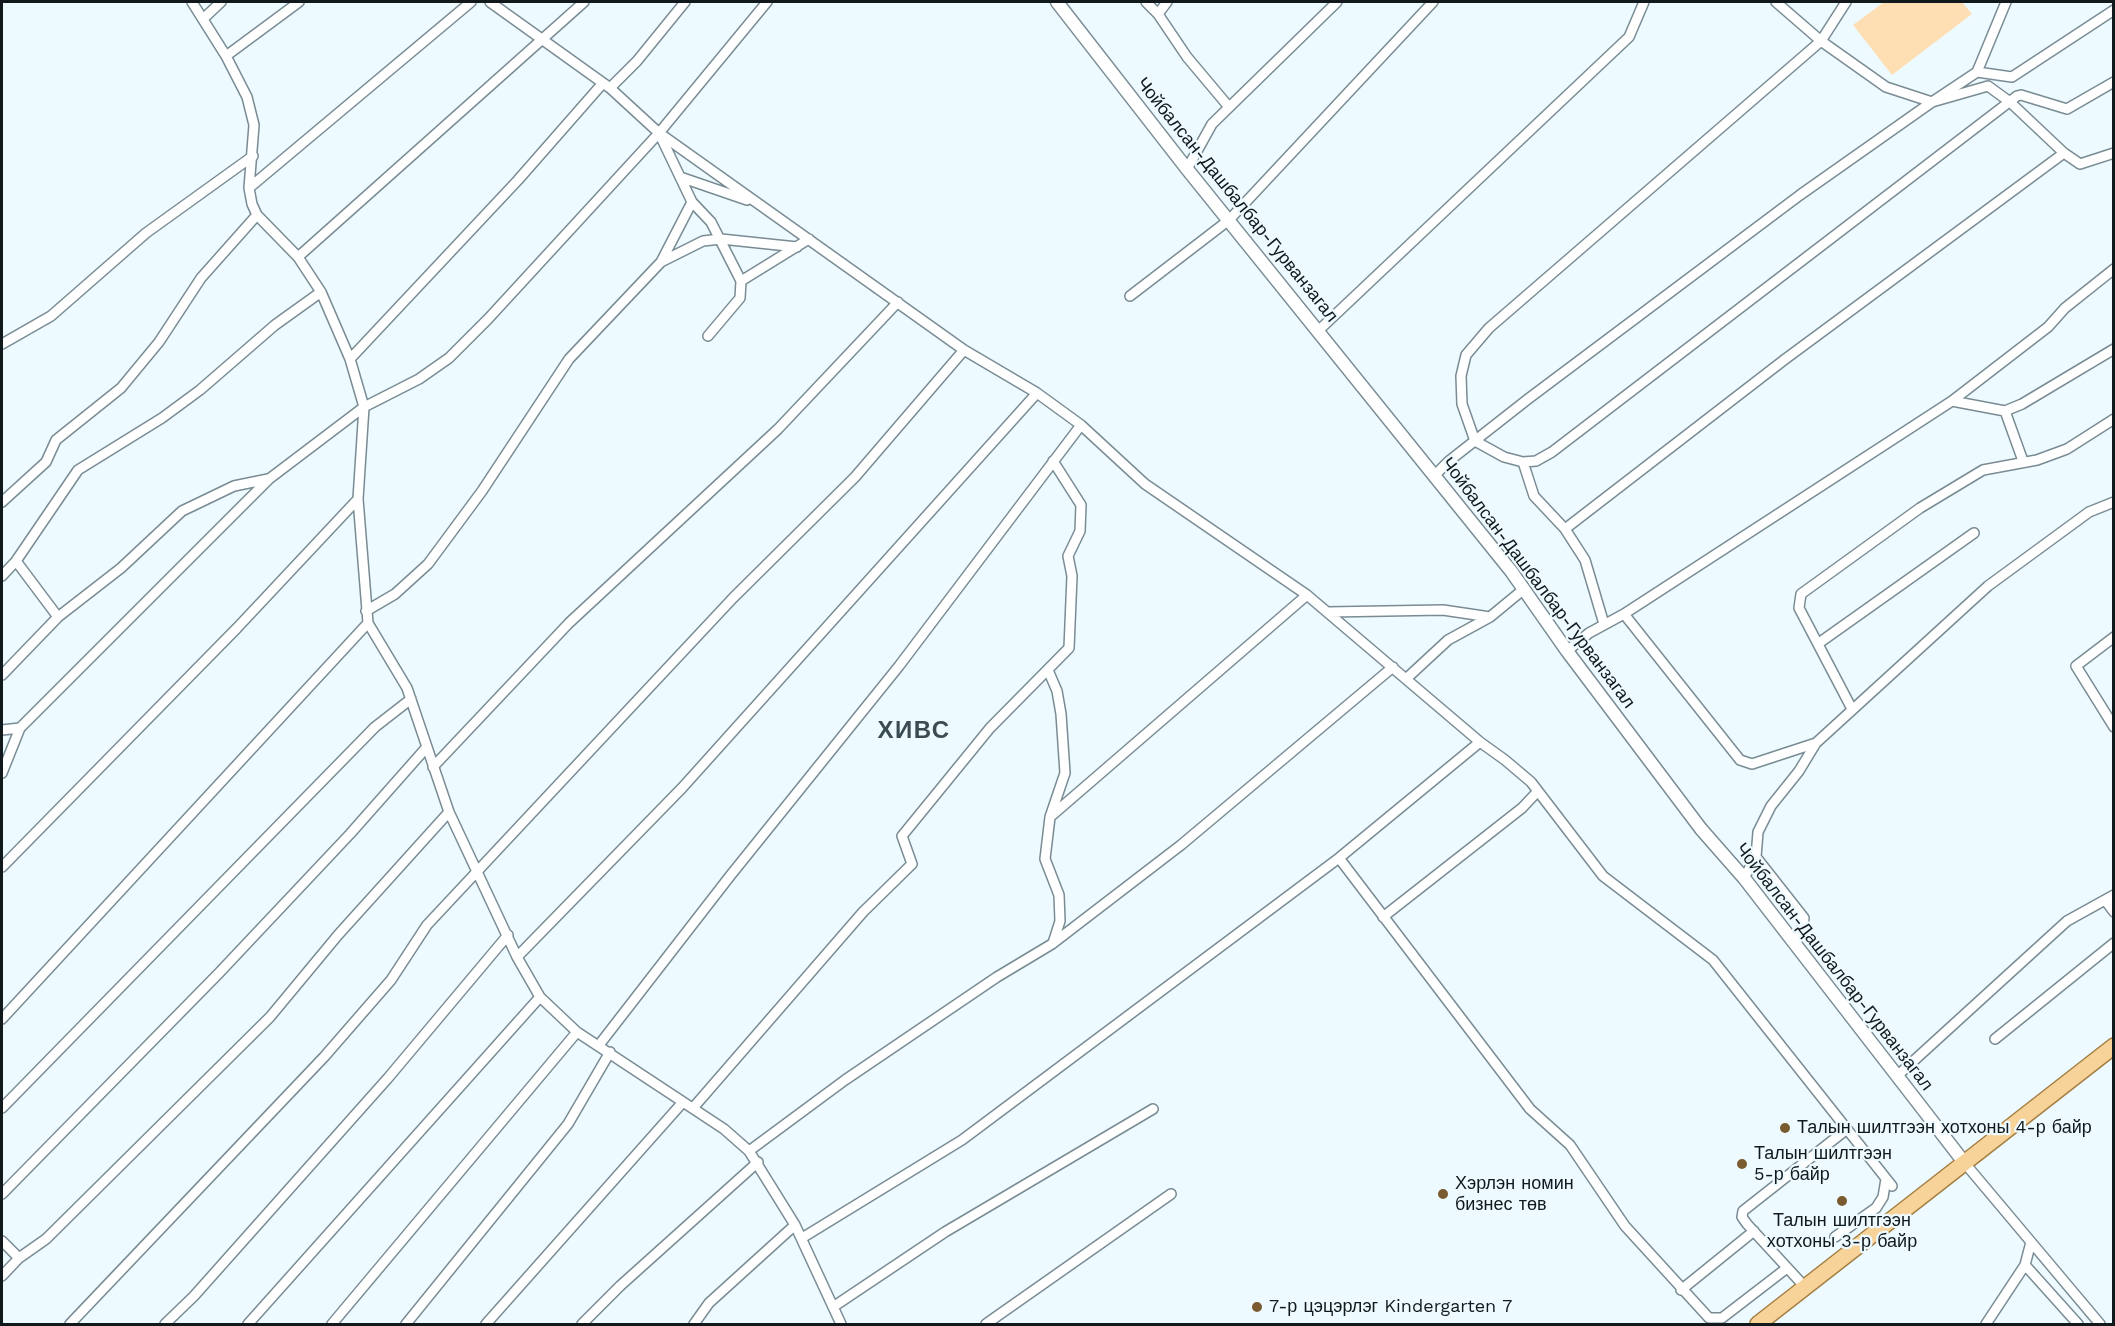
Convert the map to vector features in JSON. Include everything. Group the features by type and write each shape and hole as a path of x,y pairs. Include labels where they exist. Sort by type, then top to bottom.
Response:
{"main road":[{"path":"1758,1324 1963,1161 2114,1046"}],"street":[{"path":"192,2 226,56 247,97 254,125 249,188 257,215 298,257 321,292 350,359 364,407 358,499 368,623 411,699 449,812 476,873 508,935 516,957 540,997 577,1032 724,1129 749,1151 758,1162 802,1238 841,1324"},
{"path":"203,19 221,2"},
{"path":"226,56 299,2"},
{"path":"249,188 471,2"},
{"path":"490,2 607,85 659,133 964,350 1037,393 1081,425 1145,484 1307,595 1480,742 1505,760 1538,791 1603,876 1713,960 1889,1182 1876,1208 1835,1237"},
{"path":"298,257 584,2"},
{"path":"350,359 607,85 637,60 685,2"},
{"path":"2,773 20,728 269,479 364,407 419,378 449,358 659,133 767,2"},
{"name":"Чойбалсан-Дашбалбар-Гурванзагал","path":"1057,2 1187,169 1436,475 1524,589 1567,651 1701,829 1744,878 1963,1161"},
{"path":"1146,2 1158,14 1187,57 1230,107"},
{"path":"1158,14 1167,2"},
{"path":"1187,169 1212,124 1336,2"},
{"path":"1130,296 1229,220 1433,2"},
{"path":"1318,331 1629,37 1644,2"},
{"path":"1776,2 1821,41 1886,87 1932,102 1988,87 2010,102 2064,153 2084,164 2114,153"},
{"path":"1846,2 1821,41 1489,328 1466,355 1461,376 1462,404 1475,441 1504,457 1523,462 1536,461 1552,452 2021,94 2067,109 2114,82"},
{"path":"1436,475 1475,441 1800,195 1977,72 2006,2"},
{"path":"1977,72 2009,78 2114,10"},
{"path":"659,133 692,202 711,222 741,281 740,298 708,336"},
{"path":"1565,529 1785,360 2064,153"},
{"path":"2,344 51,316 146,233 253,156"},
{"path":"680,177 757,203"},
{"path":"366,610 395,594 428,564 482,490 569,359 661,262 692,202"},
{"path":"2,502 46,462 56,440 121,388 159,342 201,278 257,215"},
{"path":"741,281 809,239"},
{"path":"661,262 693,244 721,240 797,247"},
{"path":"1567,651 1589,633 1624,614 1952,401 2049,327 2065,308 2114,269"},
{"path":"2,576 16,561 78,470 162,418 200,390 275,325 321,292"},
{"path":"433,767 568,623 778,429 898,302"},
{"path":"70,1324 324,1057 391,980 427,926 733,598 855,477 964,350"},
{"path":"1952,401 2005,411 2022,404 2114,350"},
{"path":"516,957 682,788 1037,393"},
{"path":"2005,411 2023,461"},
{"path":"1852,709 1820,643 1799,608 1801,594 1920,508 1983,470 2037,460 2067,449 2114,419"},
{"path":"599,1045 730,876 899,666 1081,425"},
{"path":"693,1108 863,912 912,864 902,836 990,728 1069,648 1072,576 1068,556 1080,531 1081,506 1053,462"},
{"path":"1523,462 1534,496 1565,529 1585,560 1604,624"},
{"path":"2,675 58,617 121,568 182,511 234,486 269,479"},
{"path":"2,867 237,628 358,499"},
{"path":"1744,878 1756,857 1758,832 1771,806 1799,771 1816,743 1988,586 2089,512 2114,502"},
{"path":"1820,643 1974,534"},
{"path":"16,561 58,617"},
{"path":"1407,678 1448,640 1490,616 1524,589"},
{"path":"1050,817 1307,595"},
{"path":"1328,612 1443,610 1490,616"},
{"path":"1624,614 1740,760 1752,764 1816,743"},
{"path":"2,1019 368,623"},
{"path":"2114,638 2076,666 2114,727"},
{"path":"749,1151 845,1080 997,977 1052,944 1181,845 1394,667"},
{"path":"1048,670 1057,691 1061,714 1065,773 1050,817 1045,860 1059,895 1060,921 1052,944"},
{"path":"2,1108 375,727 411,699"},
{"path":"2,730 20,728"},
{"path":"802,1238 962,1140 1339,858 1480,742"},
{"path":"2,1194 219,973 350,834 426,748"},
{"path":"1383,917 1522,808 1538,791"},
{"path":"2,1276 19,1258 46,1239 270,1017 338,935 449,812"},
{"path":"1756,857 1804,918 1803,926 1794,942"},
{"path":"1339,858 1530,1108 1570,1145 1625,1226 1709,1318 1722,1317 1787,1268"},
{"path":"1897,1076 2067,921 2109,897 2114,912"},
{"path":"165,1324 194,1296 388,1078 508,935"},
{"path":"1995,1039 2114,943"},
{"path":"248,1324 540,997"},
{"path":"332,1324 577,1032"},
{"path":"406,1324 568,1124 610,1052"},
{"path":"486,1324 683,1102"},
{"path":"833,1307 945,1233 1153,1109"},
{"path":"1805,1287 1754,1231 1743,1217 1743,1211 1847,1129"},
{"path":"1963,1161 2100,1324"},
{"path":"582,1324 620,1286 758,1162"},
{"path":"986,1324 1171,1194"},
{"path":"694,1324 709,1303 795,1225"},
{"path":"1681,1290 1754,1231"},
{"path":"2,1241 19,1258"},
{"path":"1986,1324 2025,1265 2031,1242"},
{"path":"2025,1265 2078,1324"}],"shaded area":[{"path":"1884,2 1962,2 1972,14 1892,75 1853,25"}],"place":[{"name":"Талын шилтгээн хотхоны 4-р байр","path":"1785,1128"},
{"name":"Талын шилтгээн 5-р байр","path":"1742,1164"},
{"name":"Хэрлэн номин бизнес төв","path":"1443,1194"},
{"name":"Талын шилтгээн хотхоны 3-р байр","path":"1842,1201"},
{"name":"7-р цэцэрлэг Kindergarten 7","path":"1257,1307"}],"district":[{"name":"ХИВС","path":"914,731"}]}
